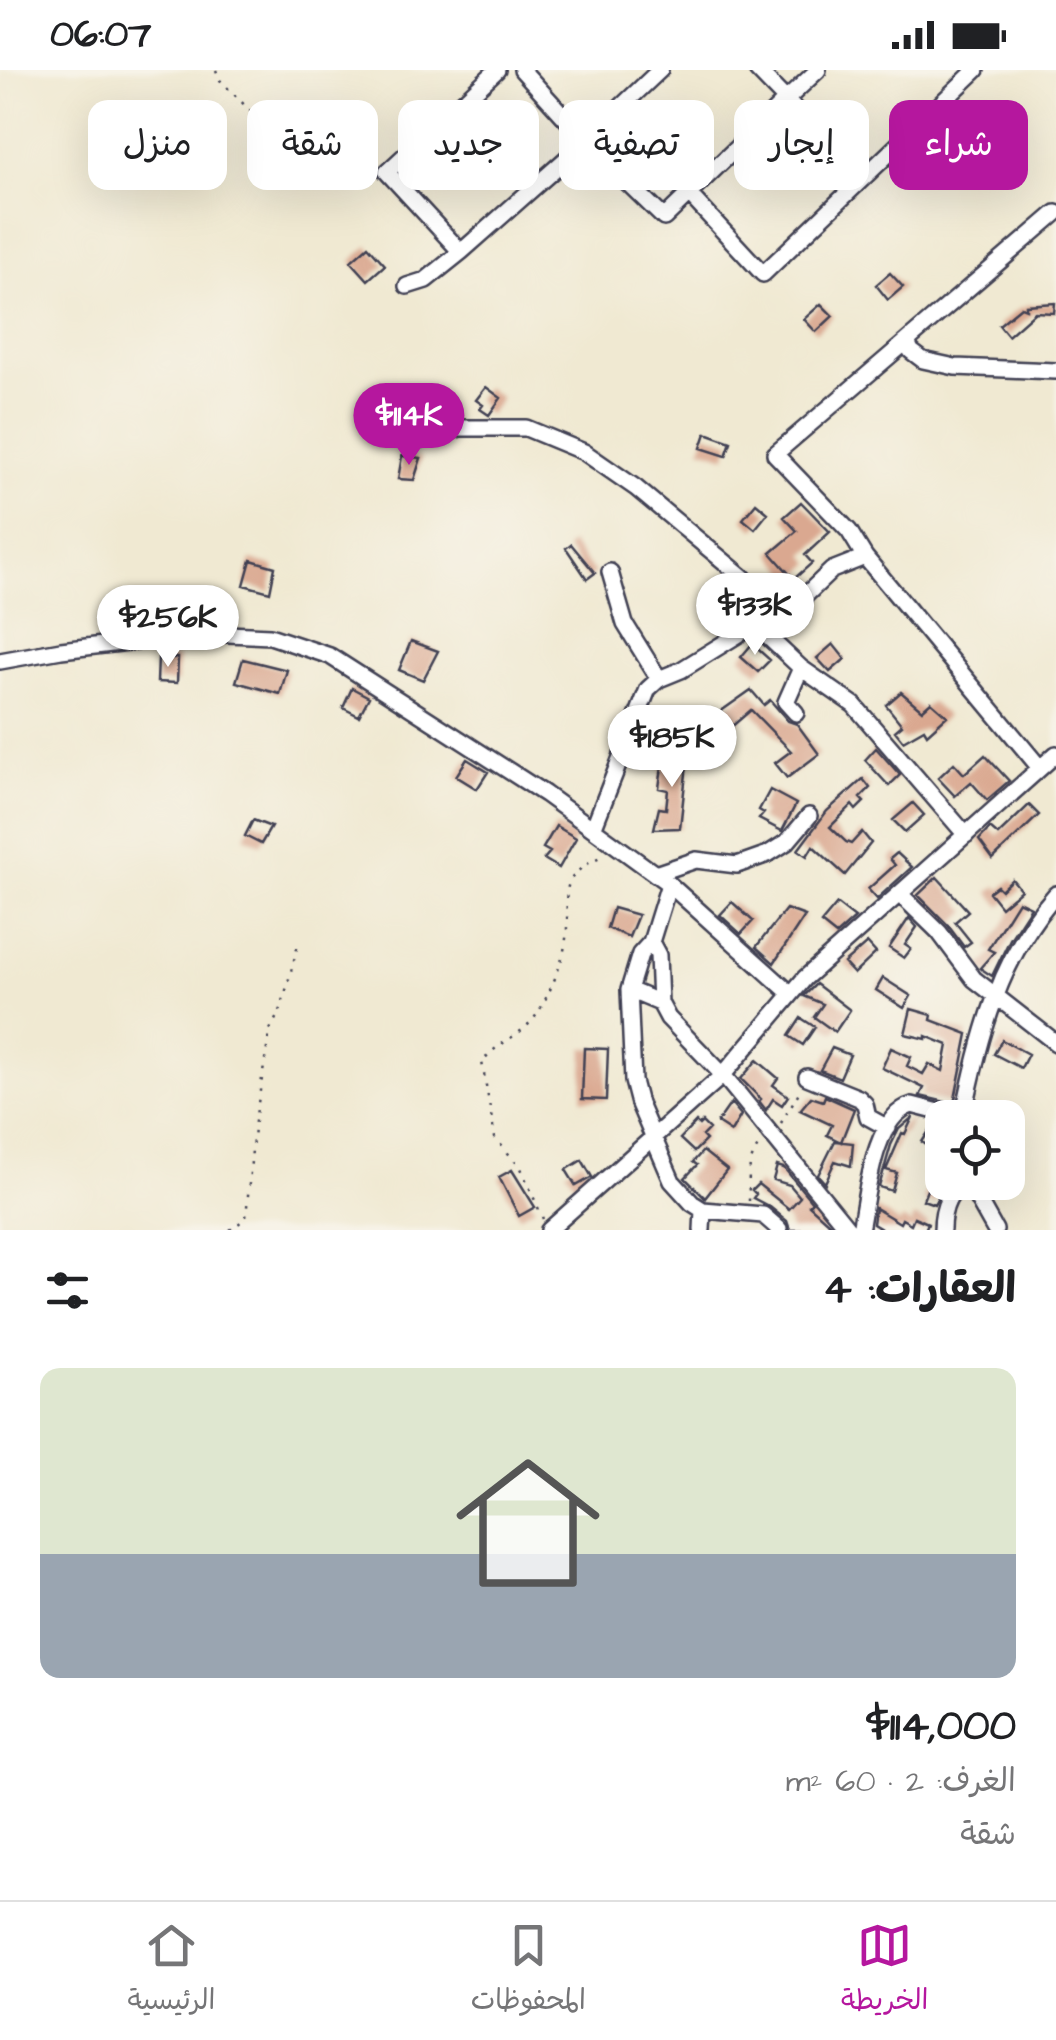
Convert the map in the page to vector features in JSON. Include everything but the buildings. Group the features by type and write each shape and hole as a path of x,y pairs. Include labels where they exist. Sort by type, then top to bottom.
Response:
{"street":[{"path":"461,252 387,172 497,70"},
{"path":"522,70 559,110"},
{"path":"628,100 660,70"},
{"path":"757,70 786,100 818,70"},
{"path":"869,172 976,70"},
{"path":"636,190 664,218 734,151"},
{"path":"407,286 426,280 461,252 559,164"},
{"path":"690,194 763,274 851,190"},
{"path":"1040,768 848,531 774,454 1056,213"},
{"path":"908,341 911,351 923,360 955,367 1056,371"},
{"path":"420,439 460,428 526,428 584,452 636,488 744,578 755,600 758,630 801,668 854,705 966,835"},
{"path":"593,829 648,688 758,630 832,570 866,557"},
{"path":"610,572 625,624 658,680"},
{"path":"0,662 61,650 205,633 270,636 330,656 545,794 662,879 792,994"},
{"path":"796,713 786,702 801,668"},
{"path":"548,1230 723,1075 805,978 1056,754"},
{"path":"662,879 696,860 737,865 768,854 787,842 810,816"},
{"path":"662,879 651,942 640,954 629,990 633,1081 652,1138 672,1181 692,1203 703,1210 763,1215 780,1229"},
{"path":"900,894 938,932 974,979 1056,1043"},
{"path":"967,1100 980,1037 996,996 1024,933 1056,894"},
{"path":"651,942 658,955 660,1003 668,1018 723,1075 849,1230"},
{"path":"629,990 660,1003"},
{"path":"806,1078 859,1098 866,1104 868,1117 888,1128"},
{"path":"860,1230 870,1174 888,1128 908,1106 925,1110"},
{"path":"942,1230 949,1200"},
{"path":"978,1200 995,1230"},
{"path":"702,1230 703,1210"}],"path":[{"path":"216,70 220,80 282,143 334,184 362,183 387,172"},
{"path":"548,1230 521,1168 495,1138 482,1062 492,1048 523,1031 540,1011 565,946 568,880 578,867 619,848"},
{"path":"230,1230 246,1218 254,1128 270,1030 281,1010 298,941"}]}
